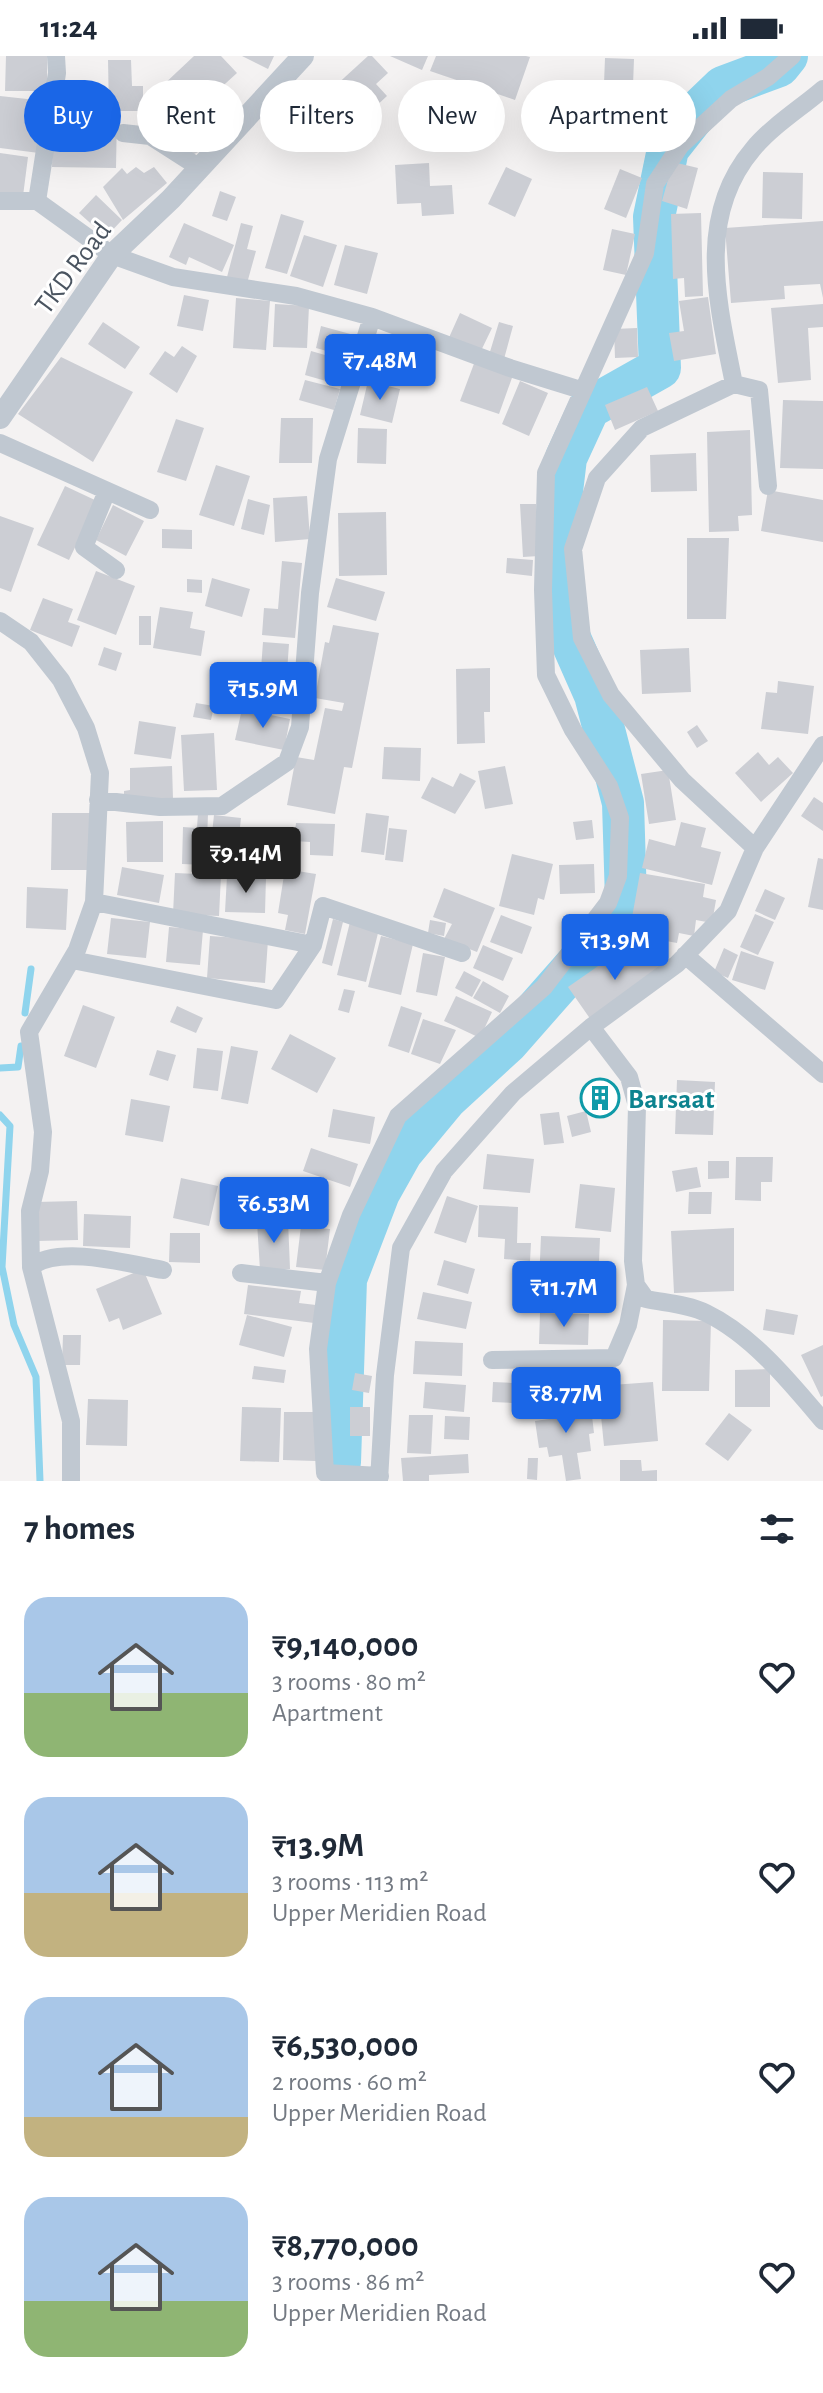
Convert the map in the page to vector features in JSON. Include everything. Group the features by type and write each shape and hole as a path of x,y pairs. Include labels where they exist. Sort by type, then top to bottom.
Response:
{"street":[{"path":"37,201 57,73 56,56"},
{"name":"TKD Road","path":"0,418 112,255 200,168 303,56"},
{"path":"792,56 768,77 731,99 680,146 655,184 645,253 546,473 543,590 546,675 573,730 609,786 620,818 618,876 608,903 544,987 398,1116 351,1215 327,1283 318,1349 325,1473 379,1478 385,1375 401,1248 444,1171 513,1093 591,1027 685,955 728,911 755,848 823,745"},
{"path":"734,384 719,311 715,249 721,201 753,149 823,89"},
{"path":"123,133 150,136 200,168"},
{"path":"0,201 37,201 112,255 173,277 296,296 372,317 510,368 581,390"},
{"path":"98,800 160,807 222,806 287,762 300,727 310,593 328,459 372,317"},
{"path":"755,848 682,780 611,695 582,638 573,549 597,478 642,428 734,384 759,390 768,486"},
{"path":"0,443 150,510"},
{"path":"107,491 84,547 116,570"},
{"path":"0,621 31,642 61,680 86,728 100,773 94,902 72,960 29,1032 43,1132 40,1171 30,1211 31,1267 71,1421 71,1481"},
{"path":"94,902 313,945"},
{"path":"72,960 276,1000 313,945 323,906 462,953"},
{"path":"685,955 823,1074"},
{"path":"492,1360 614,1358 628,1325 636,1285 633,1261 637,1106 629,1077 591,1027"},
{"path":"31,1267 40,1259 74,1257 163,1270"},
{"path":"241,1273 327,1283"},
{"path":"636,1285 646,1299 703,1311 719,1320 759,1352 823,1421"}],"building":[{"path":"6,56 47,56 47,80 24,80 24,91 5,91"},
{"path":"194,56 221,56 237,73 229,80 168,80"},
{"path":"242,56 274,56 268,69"},
{"path":"368,56 372,56 388,73 380,80 342,80"},
{"path":"390,56 428,56 422,70"},
{"path":"436,56 530,57 515,100 505,97 505,80 456,80 430,71"},
{"path":"605,58 634,59 633,80 604,80"},
{"path":"108,60 131,60 132,86 137,86 137,111 121,111 121,80 108,80"},
{"path":"0,96 24,99 24,151 0,148"},
{"path":"52,152 116,152 116,168 52,167"},
{"path":"0,153 28,157 23,196 0,193"},
{"path":"673,162 698,168 687,209 662,201"},
{"path":"429,163 430,186 452,185 454,214 422,216 421,203 397,204 395,165"},
{"path":"136,167 144,173 154,167 167,183 123,220 103,187 122,168 127,174"},
{"path":"506,167 532,179 515,217 488,204"},
{"path":"620,169 642,178 626,218 604,209"},
{"path":"763,172 803,173 802,219 762,218"},
{"path":"220,191 236,197 227,221 212,216"},
{"path":"96,195 122,220 106,237 79,213"},
{"path":"701,213 703,296 685,297 684,278 673,279 671,214"},
{"path":"281,214 304,221 287,274 265,268"},
{"path":"823,221 823,298 820,284 784,286 785,299 731,303 725,228"},
{"path":"184,223 234,245 222,272 189,257 186,265 169,257"},
{"path":"241,223 253,226 247,249 256,251 246,287 226,281"},
{"path":"612,229 635,234 626,275 603,270"},
{"path":"304,235 337,245 323,287 290,276"},
{"path":"345,245 378,253 367,294 334,285"},
{"path":"184,295 209,300 203,331 177,326"},
{"path":"708,297 716,354 674,361 669,333 684,331 679,301"},
{"path":"236,298 270,301 266,350 233,348"},
{"path":"275,304 309,306 307,348 273,347"},
{"path":"823,304 823,327 808,328 811,380 778,383 771,308"},
{"path":"460,313 492,328 478,357 447,342"},
{"path":"103,322 140,347 125,369 88,344"},
{"path":"499,322 513,326 504,359 489,355"},
{"path":"321,326 354,335 348,357 316,348"},
{"path":"637,328 638,357 615,358 614,329"},
{"path":"182,346 197,356 177,393 149,374 165,351 174,357"},
{"path":"311,351 346,361 340,385 305,375"},
{"path":"61,357 133,392 93,462 18,414"},
{"path":"475,361 513,375 499,414 460,401"},
{"path":"305,380 340,389 334,410 299,400"},
{"path":"368,381 400,389 392,423 360,415"},
{"path":"520,381 548,393 529,436 502,424"},
{"path":"647,387 658,411 615,430 605,405"},
{"path":"783,400 823,401 823,469 780,468"},
{"path":"281,418 313,418 312,463 279,463"},
{"path":"176,419 204,428 186,481 157,472"},
{"path":"358,428 387,429 386,464 357,463"},
{"path":"750,430 752,515 738,516 739,531 709,532 707,432"},
{"path":"696,453 697,491 651,492 650,455"},
{"path":"216,465 250,476 234,526 199,515"},
{"path":"65,486 97,501 69,560 37,545"},
{"path":"768,490 823,500 823,542 761,531"},
{"path":"307,496 310,539 275,542 273,498"},
{"path":"248,499 270,505 264,535 241,529"},
{"path":"520,504 536,504 539,556 523,557"},
{"path":"113,505 144,521 126,556 96,540"},
{"path":"386,512 387,575 339,576 338,513"},
{"path":"0,516 34,528 11,592 0,588"},
{"path":"162,529 192,530 192,549 162,548"},
{"path":"687,538 729,538 726,619 687,619"},
{"path":"507,558 533,560 532,576 506,573"},
{"path":"282,561 302,563 295,638 262,635 264,608 278,609"},
{"path":"96,571 135,586 116,635 77,620"},
{"path":"212,578 250,589 242,617 205,606"},
{"path":"336,578 385,592 376,621 327,607"},
{"path":"187,579 202,580 202,593 187,592"},
{"path":"43,598 73,609 68,622 80,626 72,647 30,630"},
{"path":"160,607 193,612 190,628 205,631 201,656 153,648"},
{"path":"139,616 151,616 151,645 139,645"},
{"path":"333,625 379,633 352,768 344,767 335,814 287,805 296,757 314,760 325,708 342,711 344,703 315,698 325,642 329,643"},
{"path":"263,642 289,644 287,672 261,669"},
{"path":"104,647 122,653 116,671 98,665"},
{"path":"689,648 691,692 642,694 640,650"},
{"path":"490,668 490,712 484,712 485,743 457,744 456,669"},
{"path":"244,675 296,677 296,708 243,707"},
{"path":"778,681 814,686 808,734 761,729 766,692 777,693"},
{"path":"196,703 214,706 211,720 193,717"},
{"path":"242,709 290,719 284,750 235,740"},
{"path":"139,721 176,727 171,759 134,754"},
{"path":"697,725 708,741 697,748 687,732"},
{"path":"214,733 217,790 184,791 181,735"},
{"path":"384,747 421,748 420,781 382,779"},
{"path":"758,752 769,765 778,757 793,773 761,802 735,773"},
{"path":"172,766 173,799 124,800 124,791 130,790 130,768"},
{"path":"505,766 513,804 485,809 478,771"},
{"path":"668,770 676,820 649,824 641,774"},
{"path":"460,773 476,781 455,814 421,798 432,777 453,787"},
{"path":"814,797 823,803 823,831 801,816"},
{"path":"52,813 93,813 92,870 51,870"},
{"path":"198,813 208,814 206,865 182,864 183,827 197,828"},
{"path":"366,813 389,816 384,855 361,852"},
{"path":"214,815 241,818 235,873 208,870"},
{"path":"592,820 594,838 576,840 573,822"},
{"path":"163,821 163,862 127,862 126,822"},
{"path":"681,822 706,828 701,847 721,852 712,885 642,868 649,839 675,846"},
{"path":"296,823 335,824 333,856 310,855 310,842 294,841"},
{"path":"389,828 407,830 403,862 385,860"},
{"path":"512,854 553,864 544,900 538,898 534,915 499,906"},
{"path":"818,858 823,859 823,910 808,907"},
{"path":"594,864 595,893 560,894 559,865"},
{"path":"122,867 164,875 159,903 117,895"},
{"path":"285,869 316,874 305,934 285,930 288,915 278,913"},
{"path":"175,873 221,875 219,916 173,914"},
{"path":"640,873 705,884 703,897 716,900 712,923 696,920 694,936 679,933 677,943 629,934"},
{"path":"227,876 266,877 265,913 225,912"},
{"path":"27,887 68,889 66,930 26,928"},
{"path":"444,888 495,908 477,952 444,939 452,924 433,917"},
{"path":"765,889 785,898 775,920 755,911"},
{"path":"755,914 774,922 758,955 740,947"},
{"path":"501,915 532,927 522,954 490,942"},
{"path":"111,918 150,922 146,958 107,954"},
{"path":"333,919 343,922 332,966 322,963"},
{"path":"430,920 446,923 444,936 428,933"},
{"path":"350,922 379,929 366,982 337,975"},
{"path":"169,927 203,930 200,965 166,962"},
{"path":"210,936 268,940 265,983 207,978"},
{"path":"381,936 413,944 401,995 368,987"},
{"path":"483,945 513,958 503,981 473,968"},
{"path":"649,945 665,969 591,1020 568,987 604,962 611,972"},
{"path":"724,948 738,955 728,978 714,972"},
{"path":"741,951 774,962 765,990 732,980"},
{"path":"423,953 445,957 437,996 416,992"},
{"path":"464,971 481,980 472,997 455,988"},
{"path":"483,981 509,996 500,1013 473,998"},
{"path":"344,989 355,991 349,1013 338,1010"},
{"path":"456,996 492,1012 480,1038 444,1021"},
{"path":"83,1005 115,1017 96,1068 64,1056"},
{"path":"177,1006 203,1018 196,1033 170,1022"},
{"path":"401,1006 422,1013 409,1053 388,1046"},
{"path":"423,1019 456,1030 440,1064 411,1054"},
{"path":"290,1034 336,1058 317,1093 271,1069"},
{"path":"231,1046 258,1051 248,1104 221,1099"},
{"path":"197,1048 223,1051 218,1091 193,1088"},
{"path":"157,1050 176,1055 168,1081 149,1075"},
{"path":"677,1080 715,1082 713,1135 675,1134"},
{"name":"Barsaat","path":"586,1086 616,1087 614,1111 584,1110"},
{"path":"131,1099 170,1106 163,1142 125,1135"},
{"path":"333,1109 375,1117 370,1144 328,1137"},
{"path":"586,1111 591,1132 572,1137 567,1116"},
{"path":"559,1112 564,1143 544,1145 540,1114"},
{"path":"311,1148 358,1164 350,1187 303,1171"},
{"path":"487,1154 534,1159 530,1193 483,1189"},
{"path":"736,1157 773,1157 772,1182 761,1182 761,1201 735,1200"},
{"path":"708,1161 729,1161 729,1178 708,1179"},
{"path":"697,1167 701,1187 676,1192 672,1171"},
{"path":"181,1178 218,1186 209,1226 173,1218"},
{"path":"580,1184 615,1188 611,1232 575,1228"},
{"path":"689,1192 712,1192 711,1214 688,1214"},
{"path":"447,1196 478,1206 466,1243 434,1233"},
{"path":"77,1201 78,1240 36,1241 36,1202"},
{"path":"479,1205 518,1207 517,1243 531,1243 530,1261 504,1259 505,1239 478,1237"},
{"path":"84,1214 131,1216 130,1248 83,1246"},
{"path":"288,1220 290,1269 260,1270 257,1222"},
{"path":"301,1226 330,1229 325,1270 296,1267"},
{"path":"734,1228 734,1291 674,1293 671,1231"},
{"path":"170,1233 200,1233 200,1263 169,1262"},
{"path":"541,1236 600,1238 598,1286 539,1283"},
{"path":"444,1260 475,1269 468,1294 437,1285"},
{"path":"143,1269 162,1314 123,1330 119,1318 109,1322 96,1289"},
{"path":"248,1285 301,1291 299,1303 316,1305 314,1323 244,1314"},
{"path":"423,1292 472,1302 466,1329 417,1319"},
{"path":"766,1309 798,1315 794,1335 763,1330"},
{"path":"540,1313 589,1314 588,1345 539,1344"},
{"path":"247,1315 292,1327 284,1357 239,1345"},
{"path":"663,1320 711,1321 709,1391 662,1391"},
{"path":"63,1335 81,1335 80,1365 62,1365"},
{"path":"415,1341 463,1343 462,1376 413,1374"},
{"path":"823,1345 823,1396 821,1397 801,1355"},
{"path":"254,1366 286,1370 284,1383 252,1379"},
{"path":"770,1369 770,1407 735,1407 735,1370"},
{"path":"355,1373 372,1376 369,1393 352,1390"},
{"path":"425,1382 466,1385 464,1412 423,1408"},
{"path":"493,1382 514,1383 513,1403 492,1402"},
{"path":"653,1382 658,1441 604,1446 598,1386"},
{"path":"88,1399 128,1400 127,1446 86,1445"},
{"path":"575,1399 578,1418 592,1416 594,1433 589,1434 591,1451 577,1453 581,1479 566,1481 562,1455 549,1457 547,1447 539,1448 535,1421 549,1419 547,1403"},
{"path":"242,1407 281,1408 279,1462 240,1461"},
{"path":"350,1407 370,1407 370,1436 350,1436"},
{"path":"284,1412 317,1412 316,1461 283,1460"},
{"path":"729,1413 752,1430 728,1461 705,1444"},
{"path":"409,1415 433,1415 431,1454 407,1453"},
{"path":"445,1416 470,1417 469,1440 444,1439"},
{"path":"468,1454 469,1473 429,1475 429,1481 403,1481 401,1458"},
{"path":"528,1458 538,1458 537,1480 527,1479"},
{"path":"620,1460 641,1460 642,1471 657,1470 657,1481 620,1481"}],"waterway":[{"path":"340,1462 346,1279 379,1193 402,1152 446,1099 507,1043 604,933 626,900 623,803 595,695 557,609 557,533 566,458 589,408 660,368 654,217 668,149 698,111 723,87 779,66 787,56"},
{"path":"25,1013 31,969"},
{"path":"0,1068 18,1067 21,1046"},
{"path":"0,1115 10,1126 2,1267 14,1325 36,1377 40,1481"}],"place":[{"name":"Barsaat","path":"600,1098"}]}
